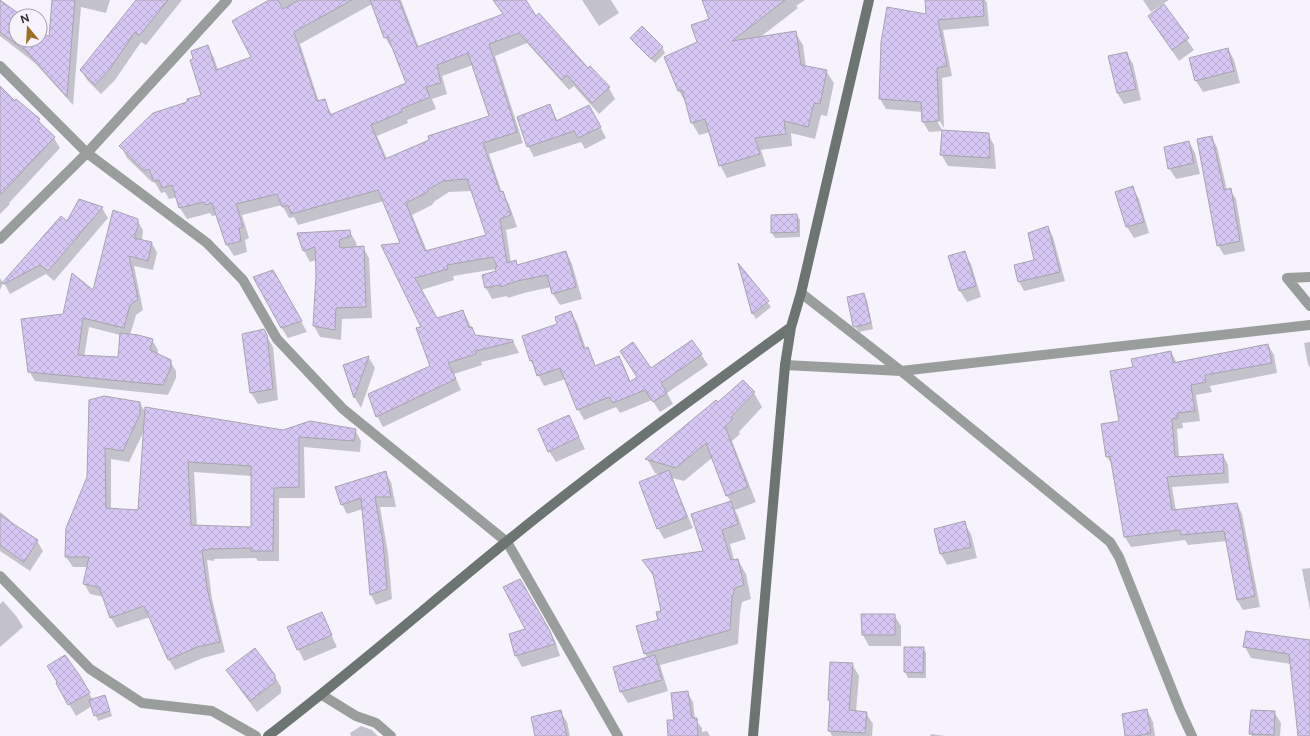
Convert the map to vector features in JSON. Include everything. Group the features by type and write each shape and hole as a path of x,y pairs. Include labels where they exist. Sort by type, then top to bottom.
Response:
{"main road":[{"path":"753,736 785,365 791,327 801,293 869,0"},
{"path":"268,736 322,695 507,542 676,411 791,327"}],"street":[{"path":"0,239 87,153 227,0"},
{"path":"0,66 87,153 207,243 243,280 278,339 343,409 507,542 618,736"},
{"path":"1310,277 1287,278 1310,306"},
{"path":"801,293 901,370 1110,542 1119,557 1180,710 1192,736"},
{"path":"785,365 901,370 1310,325"},
{"path":"0,576 90,669 142,703 212,711 256,736"},
{"path":"322,695 356,716 376,723 391,736"}],"building":[{"path":"0,0 11,8 8,8 8,38 0,32"},
{"path":"52,0 75,0 67,97 22,48 48,48"},
{"path":"136,0 168,0 139,36 135,32 109,70 95,85 80,70"},
{"path":"269,0 278,0 283,9 299,0 352,0 294,32 317,101 325,99 330,115 406,83 388,37 384,38 370,0 399,0 417,47 503,14 493,0 526,0 536,16 539,13 588,68 590,66 610,87 592,103 567,75 562,80 519,33 489,44 517,132 483,143 500,192 503,191 511,215 500,219 507,263 516,260 517,265 566,251 576,287 552,294 547,275 517,281 501,287 500,285 485,288 482,275 496,271 495,268 497,267 493,257 447,265 448,269 415,278 437,318 463,310 469,328 472,327 475,335 513,340 513,342 475,351 476,354 448,363 456,379 376,417 368,394 430,366 416,328 421,327 381,245 400,243 378,190 291,214 288,205 282,207 277,194 236,204 243,227 239,228 241,241 226,245 212,203 205,205 204,202 179,208 172,185 162,188 159,180 154,182 149,169 144,171 119,146 153,113 187,102 187,99 201,95 190,60 193,59 191,51 208,45 216,70 251,57 232,21","holes":["468,53 489,116 428,136 429,140 385,159 371,125 402,112 401,109 430,97 426,87 441,83 437,65","467,179 486,235 425,251 406,203 426,193 429,189 443,181"]},
{"path":"702,0 785,0 732,41 796,31 801,65 827,70 820,104 814,103 808,127 784,121 786,134 755,138 760,154 719,166 705,119 691,123 682,90 678,91 664,57 697,42 691,25 709,19"},
{"path":"925,0 983,0 984,16 938,20 947,66 937,68 939,121 922,122 921,102 879,99 881,42 887,7 926,14"},
{"path":"1164,4 1189,38 1172,50 1148,16"},
{"path":"642,26 663,47 651,59 630,38"},
{"path":"1228,48 1234,71 1195,81 1189,58"},
{"path":"1127,52 1136,89 1117,93 1108,56"},
{"path":"0,86 15,101 16,99 40,119 38,121 55,137 0,195"},
{"path":"550,104 556,121 589,105 601,127 578,138 574,131 527,147 517,117"},
{"path":"942,130 989,133 990,158 940,155"},
{"path":"1212,136 1224,190 1231,188 1240,241 1217,246 1197,139"},
{"path":"1189,141 1194,163 1168,169 1164,147"},
{"path":"1133,186 1144,222 1126,227 1115,192"},
{"path":"79,199 103,207 48,271 40,265 4,284 2,283 61,216 67,221"},
{"path":"113,210 138,219 138,226 134,238 152,242 148,261 129,256 138,299 130,305 124,328 83,318 78,355 118,357 120,333 138,335 153,339 150,350 171,360 171,367 163,385 28,372 21,319 63,314 72,273 93,290"},
{"path":"797,214 798,232 771,233 771,215"},
{"path":"1048,226 1060,272 1018,282 1014,265 1034,260 1028,233"},
{"path":"350,230 351,236 339,240 340,248 364,246 366,307 336,308 335,330 313,326 316,275 315,247 303,251 297,233"},
{"path":"965,251 976,286 959,291 948,256"},
{"path":"738,263 769,301 752,314"},
{"path":"273,270 302,321 281,328 253,277"},
{"path":"864,293 871,323 855,327 853,326 847,297"},
{"path":"571,311 584,349 588,347 595,366 619,356 630,382 637,377 620,351 633,342 651,368 692,340 702,354 661,383 667,393 653,402 645,390 613,403 609,397 577,410 560,368 537,376 532,360 530,361 522,336 557,324 555,317"},
{"path":"264,329 267,335 273,389 250,393 242,334"},
{"path":"1268,344 1272,363 1205,375 1206,382 1191,385 1195,411 1177,413 1178,418 1172,419 1175,457 1223,454 1224,473 1167,477 1172,510 1237,503 1255,596 1237,600 1224,531 1181,535 1180,530 1124,537 1110,456 1106,457 1101,424 1119,421 1110,371 1133,367 1131,359 1171,351 1173,363"},
{"path":"369,356 354,398 343,365"},
{"path":"743,380 755,392 731,417 733,419 725,426 748,487 726,496 706,443 676,468 645,459 716,400 718,402"},
{"path":"104,396 140,402 140,414 123,451 105,448 106,508 138,510 145,407 283,430 310,421 356,429 354,441 299,437 299,487 274,488 273,551 251,551 251,548 202,550 207,588 220,642 197,647 168,660 144,606 110,618 99,587 83,584 89,557 65,557 66,528 87,477 89,400","holes":["188,462 251,466 251,527 191,525"]},
{"path":"569,415 579,437 548,452 538,429"},
{"path":"669,470 687,517 657,529 639,482"},
{"path":"386,471 391,497 375,497 383,542 387,589 370,595 361,498 341,505 335,487"},
{"path":"731,501 738,524 722,530 731,560 738,559 744,585 735,588 732,598 730,630 644,654 636,626 658,620 656,612 661,611 653,574 642,560 703,551 691,514"},
{"path":"0,515 38,540 24,562 0,545"},
{"path":"965,521 971,547 940,554 934,529"},
{"path":"520,579 550,631 555,644 515,656 509,634 525,629 503,587"},
{"path":"322,612 332,635 297,650 287,627"},
{"path":"861,614 895,614 895,635 862,635"},
{"path":"1246,631 1310,640 1310,736 1298,736 1289,654 1243,647"},
{"path":"904,647 924,647 923,673 904,672"},
{"path":"255,648 275,675 275,682 250,701 226,670"},
{"path":"65,655 90,693 68,705 56,683 57,682 47,666"},
{"path":"655,655 662,680 620,692 613,667"},
{"path":"830,662 853,663 849,710 867,712 865,733 828,731"},
{"path":"688,691 692,718 697,718 698,736 668,736 667,720 674,720 671,693"},
{"path":"105,695 110,711 94,716 89,700"},
{"path":"1147,709 1151,733 1136,736 1125,736 1122,714"},
{"path":"561,710 567,736 535,736 531,717"},
{"path":"1251,710 1275,711 1274,735 1249,734"}]}
